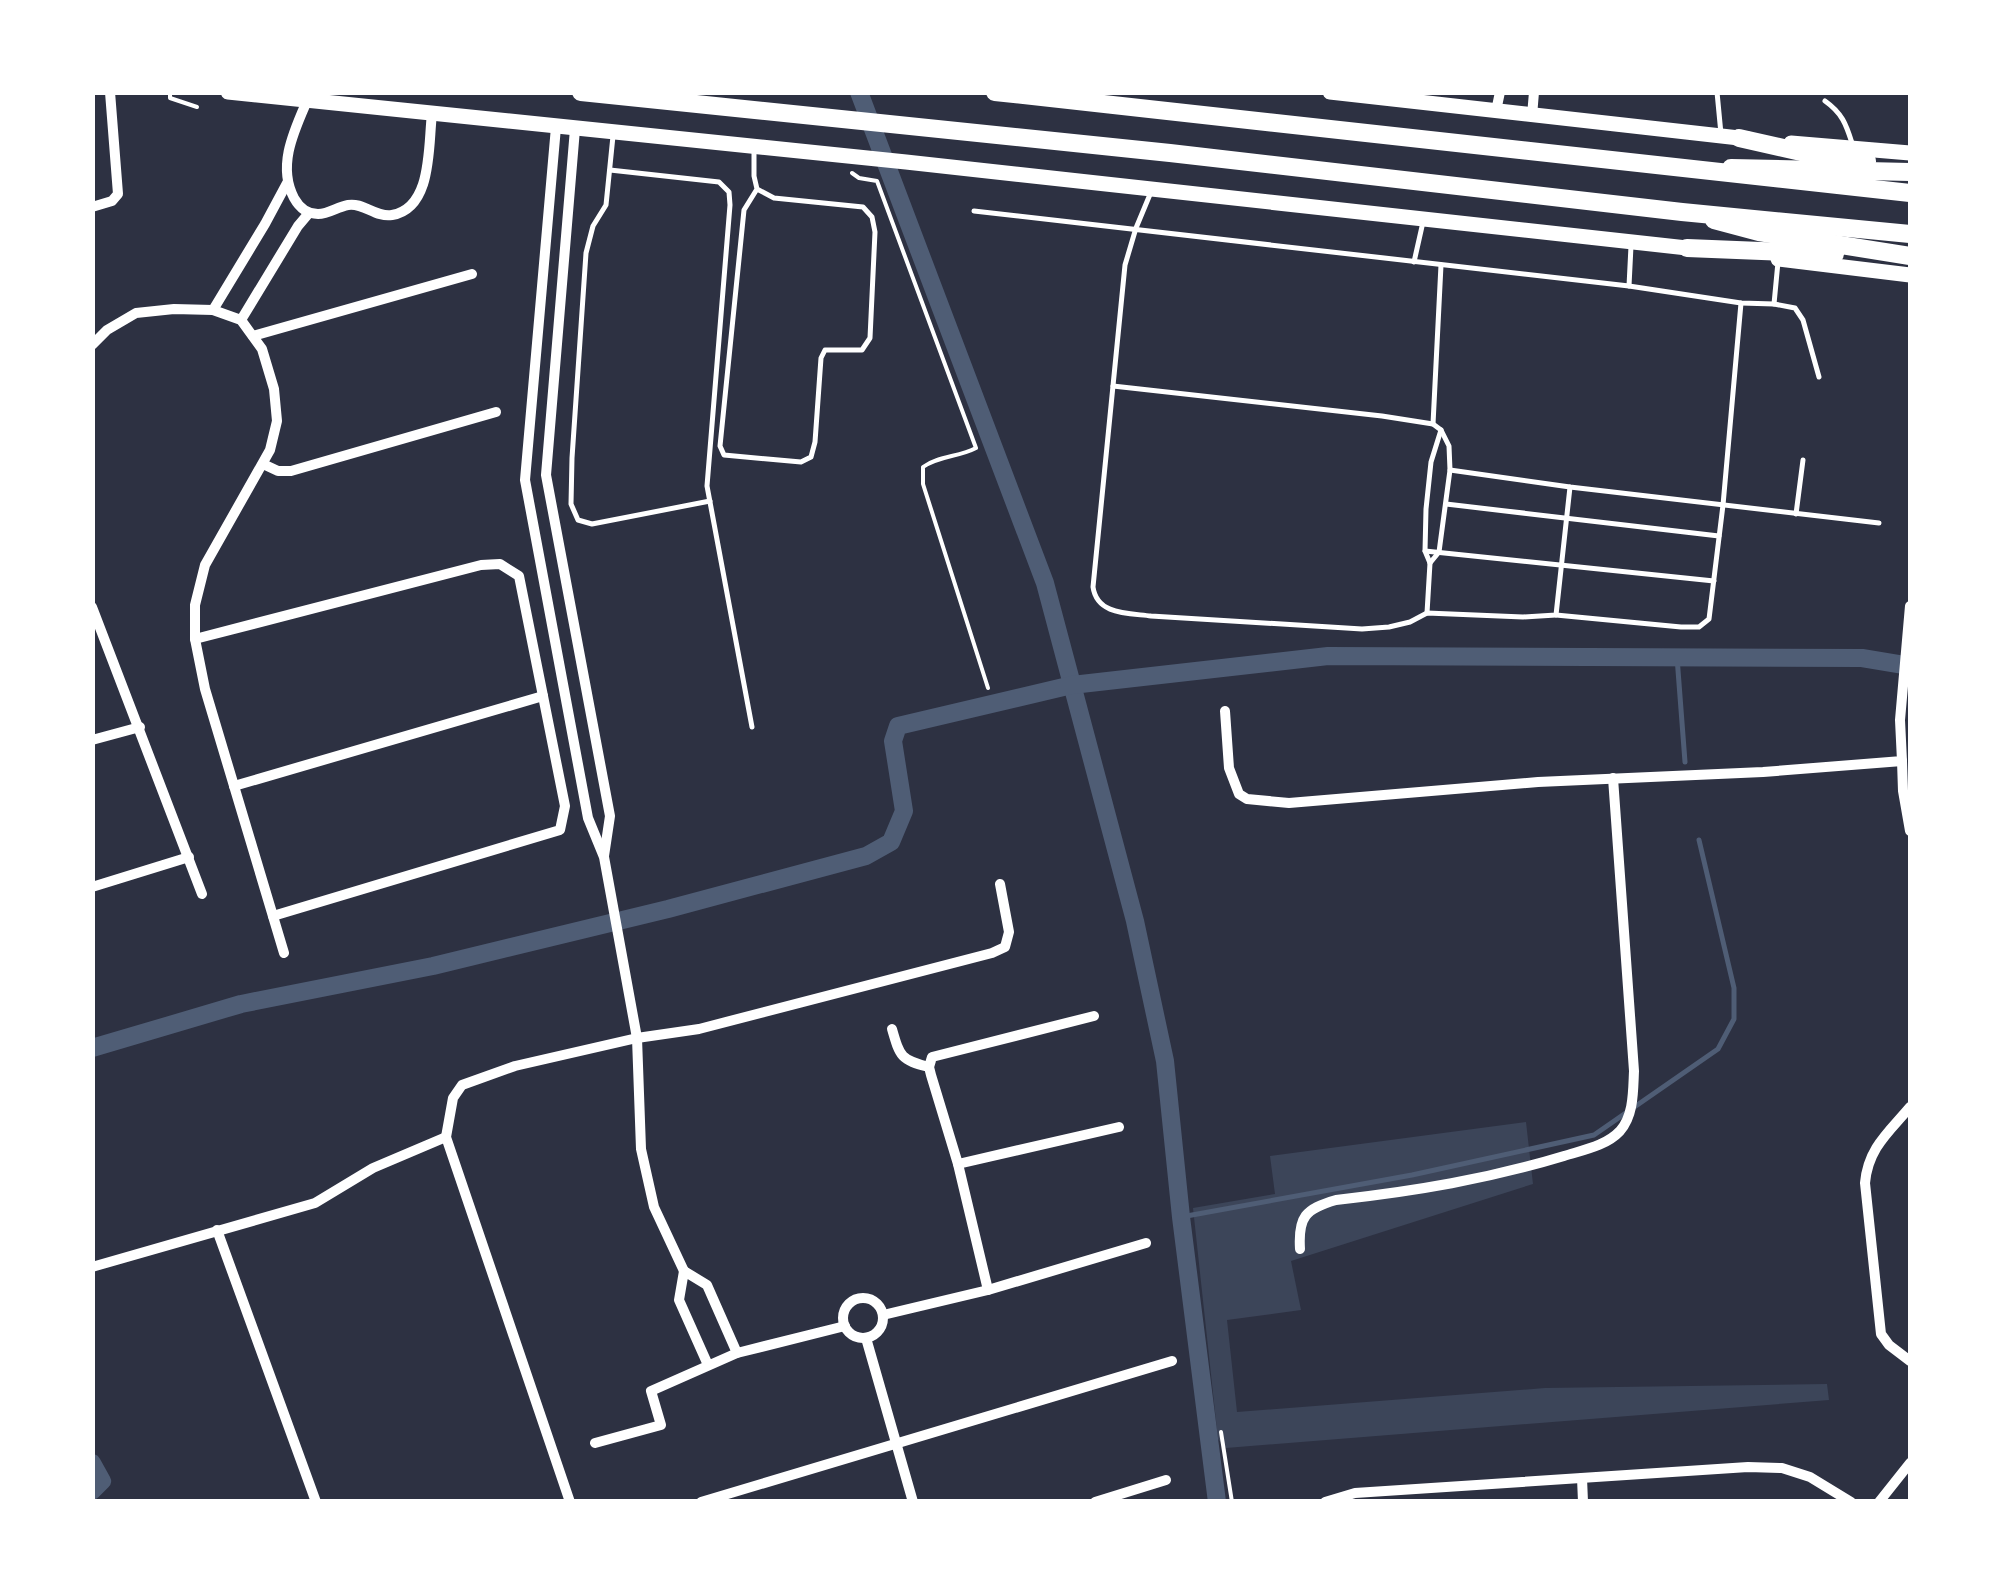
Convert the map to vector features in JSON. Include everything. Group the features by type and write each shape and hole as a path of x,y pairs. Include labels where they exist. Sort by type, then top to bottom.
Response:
{"main road":[{"path":"228,92 1424,218 1631,244 1910,257"},
{"path":"581,92 1910,234"},
{"path":"995,92 1910,192"},
{"path":"1330,92 1910,153"},
{"path":"1730,137 1910,169"},
{"path":"1696,169 1910,169"},
{"path":"1682,212 1759,232 1910,257"},
{"path":"1687,248 1910,275"}],"street":[{"path":"92,207 112,201 118,194 110,92"},
{"path":"1496,111 1500,92"},
{"path":"1532,116 1534,92"},
{"path":"307,101 286,165 287,183 296,203 309,213 323,214 358,204 374,213 392,215 412,205 424,190 432,114"},
{"path":"556,127 526,480 588,818 604,857 637,1038 641,1149 654,1207 684,1272 679,1300 708,1365"},
{"path":"575,129 546,475 610,816 604,857"},
{"path":"213,310 287,183"},
{"path":"241,320 309,213"},
{"path":"253,336 472,274"},
{"path":"93,344 107,330 136,313 213,310 241,320 262,349 274,389 277,421 270,450 205,565 195,605 195,638 205,689 284,954"},
{"path":"262,464 290,471 496,412"},
{"path":"195,638 481,564 500,564 519,576 565,806 560,830 272,916"},
{"path":"92,606 202,894"},
{"path":"1910,606 1900,720 1903,790 1910,830"},
{"path":"234,786 543,696"},
{"path":"1225,711 1230,768 1240,794 1247,799 1290,802 1902,761"},
{"path":"92,740 140,726"},
{"path":"1300,1249 1302,1220 1320,1204 1465,1182 1599,1145 1620,1131 1629,1116 1634,1071 1613,778"},
{"path":"92,887 189,857"},
{"path":"570,1502 446,1136 453,1098 462,1084 514,1066 637,1038 699,1029 992,953 1004,947 1008,932 1000,884"},
{"path":"988,1290 958,1164 929,1067 932,1057 1094,1016"},
{"path":"892,1029 898,1052 907,1062 929,1067"},
{"path":"1910,1107 1866,1165 1881,1334 1888,1345 1910,1361"},
{"path":"958,1164 1119,1128"},
{"path":"92,1267 316,1203 374,1168 446,1136"},
{"path":"217,1230 316,1502"},
{"path":"883,1315 988,1290 1146,1243"},
{"path":"684,1272 707,1284 737,1353"},
{"path":"864,1298 876,1304 883,1315 877,1332 866,1338 853,1336 843,1320 847,1307 864,1298"},
{"path":"595,1443 661,1424 651,1391 737,1353 845,1326"},
{"path":"866,1338 913,1502"},
{"path":"701,1502 1172,1362"},
{"path":"1880,1502 1910,1463"},
{"path":"1325,1502 1355,1493 1748,1467 1782,1468 1810,1477 1851,1502"},
{"path":"1582,1478 1583,1502"},
{"path":"1095,1502 1166,1480"}],"lane":[{"path":"1717,92 1730,137"},
{"path":"1825,101 1839,111 1853,148"},
{"path":"614,132 606,205 593,226 586,253 572,504 578,520 592,524 710,501"},
{"path":"754,147 757,189 744,210 720,446 724,455 801,462 811,457 815,442 821,358 825,350 862,350 870,338 875,232 872,218 863,207 774,198 757,189"},
{"path":"610,170 719,182 729,192 707,486 752,727"},
{"path":"1152,189 1125,265 1093,587 1094,598 1102,607 1118,612 1362,628 1389,627 1427,614 1556,615 1699,626 1709,619 1714,581 1741,303"},
{"path":"974,211 1774,304 1798,312 1820,377"},
{"path":"1414,262 1424,218"},
{"path":"1629,286 1631,244"},
{"path":"1774,304 1779,259"},
{"path":"1433,424 1441,265"},
{"path":"1113,386 1433,424 1449,446 1450,470 1439,552 1430,563"},
{"path":"1427,614 1430,563 1424,538 1431,462 1441,430"},
{"path":"1796,514 1803,460"},
{"path":"1450,470 1880,523"},
{"path":"1556,615 1570,487"},
{"path":"1446,504 1719,536"},
{"path":"1425,551 1714,581"}],"path":[{"path":"170,95 197,107"},
{"path":"850,171 859,178 877,181 976,448 923,467 923,484 988,688"},
{"path":"1221,1432 1232,1502"}],"shaded area":[{"path":"1526,1122 1533,1184 1291,1261 1301,1310 1227,1320 1237,1412 1545,1388 1827,1384 1829,1400 1226,1448 1218,1439 1193,1208 1275,1194 1270,1156"}],"waterway":[{"path":"859,92 1045,583 1135,921 1165,1061 1217,1502"},
{"path":"92,1048 241,1004 433,966 866,856 891,842 904,811 893,741 898,726 1072,685 1328,656 1862,658 1910,666"},
{"path":"1677,657 1685,762"},
{"path":"1181,1217 1412,1175 1594,1135 1718,1049 1734,1019 1734,988 1699,840"},
{"path":"92,1463 102,1481 92,1491"}]}
